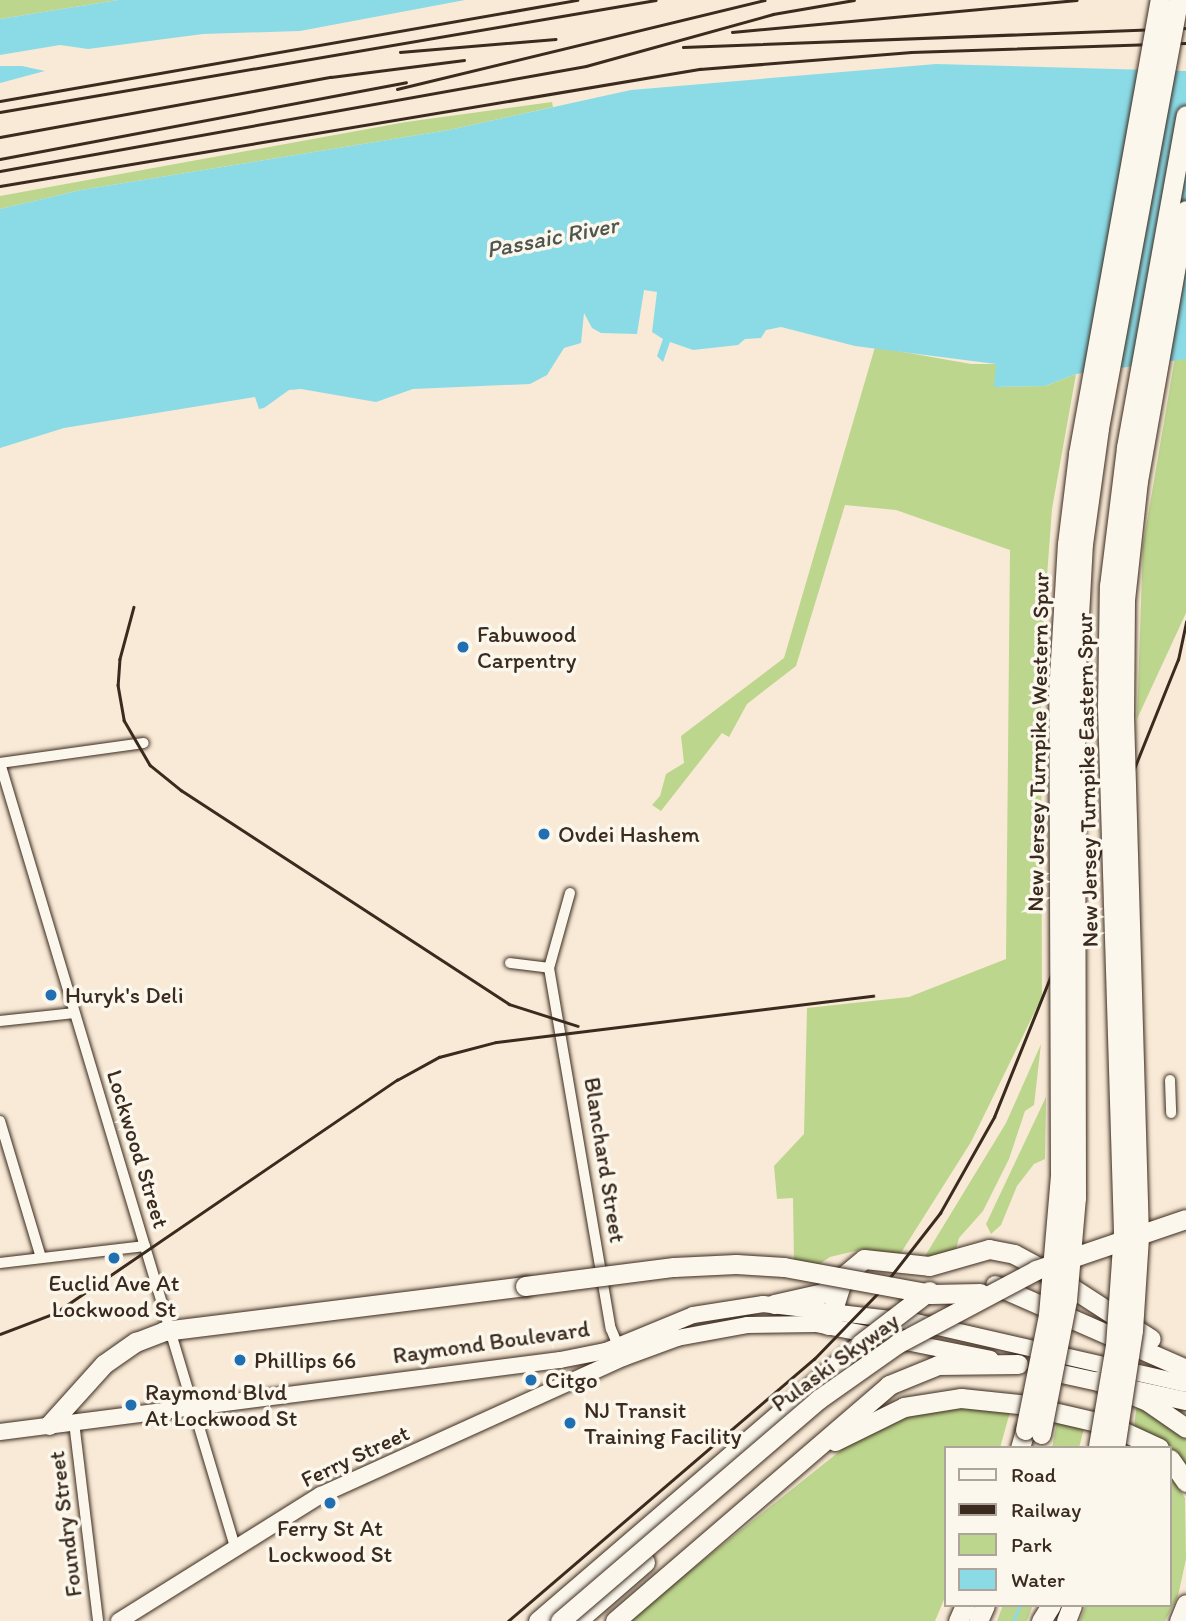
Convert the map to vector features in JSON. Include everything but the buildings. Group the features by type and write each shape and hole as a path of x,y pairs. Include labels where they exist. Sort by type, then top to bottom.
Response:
{"highway":[{"name":"New Jersey Turnpike Western Spur","path":"1031,1440 1048,1315 1060,1176 1058,694 1067,544 1080,441 1160,0"},
{"name":"New Jersey Turnpike Western Spur","path":"1031,1440 1067,1300 1076,1198 1075,690 1083,544 1099,428 1178,0"},
{"name":"New Jersey Turnpike Eastern Spur","path":"1104,1446 1115,1346 1123,1220 1107,707 1109,586 1128,436 1186,115"},
{"name":"New Jersey Turnpike Eastern Spur","path":"1104,1446 1133,1330 1140,1222 1124,716 1125,600 1138,481 1186,210"},
{"name":"Pulaski Skyway","path":"560,1621 845,1380 993,1288 1098,1246 1186,1219"},
{"name":"Pulaski Skyway","path":"645,1562 777,1448 859,1384 939,1332 1065,1272 1186,1232"},
{"path":"775,1304 823,1293 849,1268 868,1258 929,1266 974,1250 1001,1250 1049,1273 1185,1359"},
{"path":"49,1425 114,1356 170,1330 674,1267 736,1264 784,1267 931,1294 993,1288 1185,1359"},
{"path":"830,1317 849,1268"},
{"path":"538,1621 860,1344 926,1292 962,1283 993,1288 1151,1339"},
{"path":"615,1621 897,1380 947,1364 1018,1364"},
{"name":"Raymond Boulevard","path":"1018,1364 1186,1401"},
{"path":"1098,1381 1147,1402 1186,1427"},
{"path":"716,1535 833,1443 878,1417 927,1401 961,1398 1019,1404 1118,1427 1155,1446"},
{"path":"1172,1461 1186,1482"},
{"path":"577,1621 645,1562"},
{"path":"582,1621 645,1562"}],"main road":[{"name":"Raymond Boulevard","path":"620,1351 693,1315 775,1304 1018,1364"},
{"name":"Raymond Boulevard","path":"0,1432 560,1360 620,1351 720,1328 830,1317 936,1326 1186,1384"},
{"name":"Ferry Street","path":"119,1621 321,1495 620,1351"}],"street":[{"path":"0,763 144,743"},
{"name":"Lockwood Street","path":"0,763 235,1547"},
{"name":"Blanchard Street","path":"570,893 550,968 620,1351"},
{"path":"510,963 550,968"},
{"path":"0,1021 75,1013"},
{"path":"1170,1080 1171,1113"},
{"path":"0,1121 41,1258"},
{"path":"0,1263 145,1246"},
{"name":"Foundry Street","path":"74,1422 97,1621"}],"green space":[{"path":"0,0 118,0 0,19"},
{"path":"552,102 553,107 449,130 81,190 0,209 0,196 406,122"},
{"path":"875,347 971,364 997,364 995,387 1045,386 1076,374 1052,509 1041,658 1042,997 971,1142 899,1256 863,1249 830,1257 815,1267 794,1263 793,1198 777,1199 774,1166 804,1134 807,1008 909,997 1006,959 1010,550 896,510 845,505 796,666 747,704 729,737 722,733 661,811 652,805 660,796 666,774 684,763 681,736 784,658"},
{"path":"1175,357 1186,359 1186,613 1137,719 1143,545"},
{"path":"1041,1044 1034,1105 1025,1111 1009,1159 983,1211 959,1238 956,1249 922,1261 1006,1123"},
{"path":"1046,1097 1045,1159 1034,1164 1017,1186 1001,1225 991,1234 986,1224"},
{"path":"1137,1403 1186,1438 1186,1472 1172,1451 1172,1446 1166,1446 1134,1428"},
{"path":"947,1404 1010,1412 1001,1446 944,1446 944,1600 935,1621 627,1621 865,1431"},
{"path":"1057,1423 1084,1428 1080,1446 1052,1446"},
{"path":"1172,1476 1185,1498 1186,1559 1178,1596 1165,1621 1080,1621 1085,1607 1172,1607"},
{"path":"1002,1607 1032,1607 1027,1621 997,1621"}],"water":[{"path":"118,0 465,0 300,31 203,34 88,49 60,45 0,55 0,19"},
{"name":"Passaic River","path":"936,64 1186,71 1186,359 1076,374 1045,386 994,387 996,364 855,346 781,327 766,330 761,338 745,339 738,345 693,350 670,342 663,362 657,356 663,339 652,332 657,292 644,290 637,334 601,333 592,328 584,313 581,343 564,348 547,375 530,384 413,389 376,402 301,389 289,390 264,408 259,409 255,397 64,428 0,448 0,209 81,190 449,130 631,90"},
{"path":"0,66 22,66 45,71 0,83"}],"waterway":[{"path":"1013,1621 1019,1607"}],"railway":[{"path":"0,101 577,0"},
{"path":"0,112 656,0"},
{"path":"397,89 764,0"},
{"path":"0,171 586,66 773,14 854,0"},
{"path":"732,32 1077,0"},
{"path":"683,47 1186,28"},
{"path":"400,52 555,39"},
{"path":"0,186 700,69 911,52 1186,43"},
{"path":"0,137 331,77 464,60"},
{"path":"0,159 406,82"},
{"path":"134,607 120,659 118,685 124,720 150,765 181,790 509,1004 578,1026"},
{"path":"508,1621 814,1359 877,1294 940,1213 994,1117 1178,660 1186,622"},
{"path":"0,1334 55,1313 397,1080 439,1057 496,1042 873,996"}],"place":[{"name":"Fabuwood Carpentry","path":"463,647"},
{"name":"Ovdei Hashem","path":"544,834"},
{"name":"Huryk's Deli","path":"51,995"},
{"name":"Euclid Ave At Lockwood St","path":"114,1258"},
{"name":"Phillips 66","path":"240,1360"},
{"name":"Citgo","path":"531,1380"},
{"name":"Raymond Blvd At Lockwood St","path":"131,1405"},
{"name":"NJ Transit Training Facility","path":"570,1423"},
{"name":"Ferry St At Lockwood St","path":"330,1503"}]}
